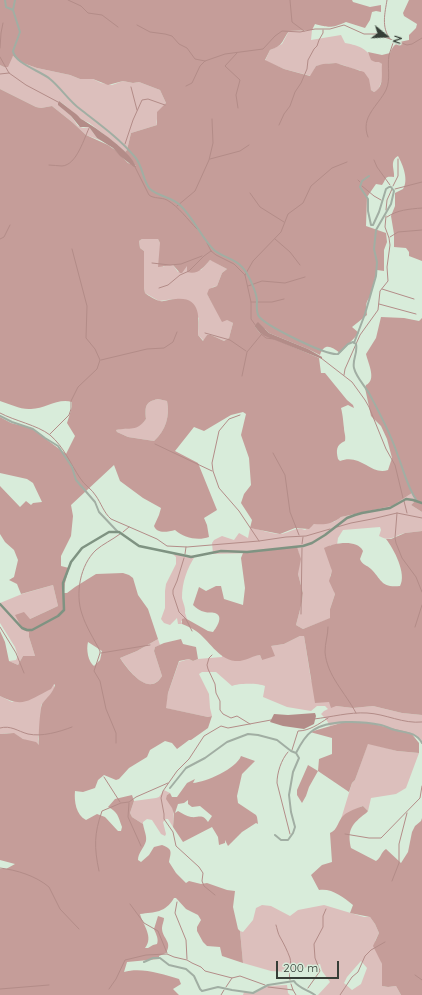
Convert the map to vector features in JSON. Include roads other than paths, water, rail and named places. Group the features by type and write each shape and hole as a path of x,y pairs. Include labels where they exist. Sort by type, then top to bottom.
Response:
{"street":[{"path":"5,0 6,7 13,10"},
{"path":"15,0 13,10 20,32 13,51 15,57 49,78 78,108 126,148 141,166 149,188 176,201 190,215 215,250 243,267 255,291 257,312 260,318 273,327 302,342 331,354 338,354 349,343 354,343"},
{"path":"369,176 362,181 360,187 368,199 368,211 371,225 373,225 377,218 386,189 391,187 394,190 391,204 376,230 374,249 377,262 376,276 365,314 354,343 357,350 354,370 369,393 387,428 409,489 416,501"},
{"path":"0,416 12,422 34,429 58,446 72,467 76,480 95,502 99,512 117,531 139,546 191,557 221,551 247,552 303,546 312,543 325,535 347,518 362,512 390,508 404,499 416,501 422,504"},
{"path":"0,604 22,628 27,630 32,630 58,616 64,610 63,583 71,562 82,548 109,532 117,531"},
{"path":"275,835 281,840 286,840 292,836 294,824 289,795 293,772 298,758 296,753 304,739 313,730 331,723 341,722 382,725 394,730 413,734 422,742"},
{"path":"170,788 186,768 201,760 227,742 248,734 275,740 296,753"},
{"path":"144,962 153,958 160,958 170,965 184,968 196,978 201,991 221,987 253,993 268,985 294,981 296,985 315,995"}],"waterway":[{"path":"68,0 81,6 88,13 102,15 118,27"},
{"path":"290,0 292,22 304,31"},
{"path":"387,0 385,30 390,39"},
{"path":"0,48 3,23"},
{"path":"137,25 150,32 172,36 179,44 187,48 195,59 205,61"},
{"path":"186,86 192,83 200,66 205,61 225,54 263,49 282,31 300,32 315,29 330,29 344,25 364,34 376,34 407,45 412,44 422,38"},
{"path":"279,125 301,83 307,69 308,60 317,46 323,30"},
{"path":"368,137 366,123 371,112 386,90 389,77 389,55 393,43 395,42"},
{"path":"237,53 225,66 240,80 236,95 238,108"},
{"path":"0,57 9,73 26,85 58,102"},
{"path":"0,74 9,73"},
{"path":"131,87 137,110"},
{"path":"125,144 142,100 148,99 165,105"},
{"path":"177,206 195,191 209,160 213,143 212,119"},
{"path":"49,165 62,166 72,161 76,156 90,126"},
{"path":"210,159 240,151 249,145"},
{"path":"393,186 398,176 398,159"},
{"path":"374,160 377,167 390,185"},
{"path":"245,275 253,261 281,232 288,214 303,203 311,186 332,168 347,162"},
{"path":"135,167 149,195 167,200 197,229"},
{"path":"395,189 422,182"},
{"path":"362,186 381,200"},
{"path":"386,210 387,200 392,189"},
{"path":"250,193 260,207 284,222"},
{"path":"387,217 399,211 422,208"},
{"path":"344,375 345,369 360,335 378,310 380,291 388,281 387,267 390,245 385,227 386,216"},
{"path":"0,239 4,237 10,225"},
{"path":"390,237 398,232 422,230"},
{"path":"275,239 290,252 300,265"},
{"path":"207,243 211,251 234,264 245,275 251,302 251,319 256,326"},
{"path":"50,434 69,415 71,401 78,387 97,369 100,360 95,349 86,338 87,306 72,249"},
{"path":"159,288 168,285 180,275 189,271 211,251"},
{"path":"152,263 170,265 181,264 202,256"},
{"path":"248,286 262,281 285,283 305,277"},
{"path":"382,289 414,299"},
{"path":"251,302 272,302 284,299"},
{"path":"379,304 416,314"},
{"path":"101,360 147,349 164,348 173,342 177,332"},
{"path":"205,333 230,340 246,351"},
{"path":"261,334 266,338 274,339"},
{"path":"242,376 247,352 261,335"},
{"path":"321,358 352,382 365,400 386,449 395,465 403,498"},
{"path":"0,413 39,428 50,435 63,450 82,480 98,499 106,514 111,519 157,539 167,546 187,547 259,541 306,536 330,529"},
{"path":"240,415 229,419 219,431 212,463 213,471 219,488 239,511 259,541"},
{"path":"155,444 212,471"},
{"path":"273,453 285,475 290,512 299,535"},
{"path":"404,501 407,513"},
{"path":"397,513 396,543 402,558 416,577 422,592"},
{"path":"337,527 397,513 422,518"},
{"path":"123,532 129,527"},
{"path":"116,743 116,733 106,709 100,681 94,671 100,651 82,614 79,589 80,580 86,564 91,556 96,550 120,534"},
{"path":"302,544 303,537"},
{"path":"185,554 186,547"},
{"path":"301,614 302,548"},
{"path":"184,558 173,594 179,612 186,619 192,631"},
{"path":"415,627 422,605"},
{"path":"0,627 16,653 24,673"},
{"path":"328,627 325,649 326,661 337,684 356,713"},
{"path":"101,653 150,645"},
{"path":"212,655 209,658 207,665 220,701 220,710 223,714 231,718 237,716 250,724"},
{"path":"314,719 347,714 367,713 408,722 422,722"},
{"path":"292,750 298,731 302,731 317,725 328,718"},
{"path":"215,895 204,886 202,881 203,873 199,867 176,846 173,832 164,819 161,798 163,791 177,771 189,759 204,736 221,726 228,728 271,720"},
{"path":"0,728 11,728 28,734 39,735 72,727"},
{"path":"288,752 280,767 277,783 290,834"},
{"path":"104,777 120,802"},
{"path":"99,871 96,855 96,834 102,811 121,803 129,802 136,797 168,783"},
{"path":"345,834 369,838 381,838 420,798 422,786"},
{"path":"129,803 128,817 141,846"},
{"path":"392,881 399,863 399,844 407,813"},
{"path":"0,868 26,874 44,883 49,887 60,909 79,929"},
{"path":"177,902 175,913 186,940 187,959"},
{"path":"130,904 144,923 158,931 167,953"},
{"path":"308,988 320,971 315,958 314,944 323,927 323,916 326,909"},
{"path":"276,925 290,958 290,980"},
{"path":"340,995 352,977 358,972 365,956 371,950 385,942"},
{"path":"109,989 116,979 125,960 146,955 167,954 187,960 201,967 205,971 232,978 240,976 265,985"},
{"path":"415,975 422,980"},
{"path":"226,987 232,978"},
{"path":"291,984 296,995"},
{"path":"0,989 49,985"},
{"path":"268,987 293,990"},
{"path":"221,995 224,990"}]}
